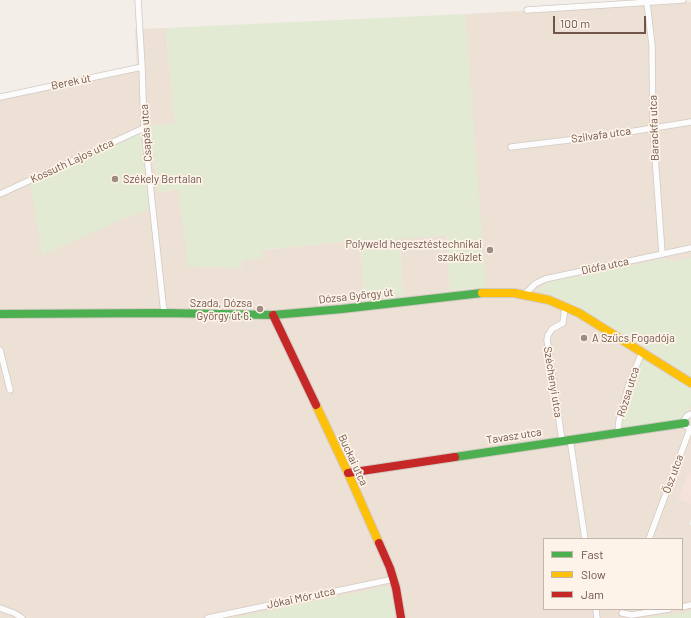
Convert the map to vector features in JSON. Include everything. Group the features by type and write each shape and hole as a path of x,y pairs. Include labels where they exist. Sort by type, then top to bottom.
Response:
{"main road":[{"name":"Dózsa György út","path":"0,314 273,315 342,310 476,293 506,292 525,294 548,300 579,313 691,383"},
{"name":"Buckai utca","path":"273,315 348,473 390,568 396,588 401,618"},
{"name":"Tavasz utca","path":"348,473 566,439 685,423"}],"street":[{"name":"Csapás utca","path":"138,0 144,128 164,314"},
{"path":"527,10 683,0"},
{"name":"Barackfa utca","path":"647,3 652,45 653,128 662,253"},
{"name":"Berek út","path":"0,97 142,67"},
{"name":"Szilvafa utca","path":"511,147 691,122"},
{"name":"Kossuth Lajos utca","path":"0,194 144,128"},
{"name":"Diófa utca","path":"525,294 535,284 545,279 691,248"},
{"name":"Széchenyi utca","path":"566,307 563,323 552,329 547,340 566,439"},
{"path":"0,350 10,390"},
{"name":"Rózsa utca","path":"618,432 619,421 628,387 642,352"},
{"path":"685,423 687,416 691,414"},
{"name":"Ősz utca","path":"649,538 690,429 685,423"},
{"path":"566,439 585,538"},
{"name":"Jókai Mór utca","path":"208,618 394,579"},
{"path":"0,608 14,612 22,618"},
{"path":"622,613 632,615 662,610"}],"shaded area":[{"path":"691,2 691,258 675,261 662,259 546,294 564,300 609,325 691,376 691,519 689,525 691,525 691,618 0,618 0,98 137,69 135,29 166,28 175,123 150,126 159,192 178,189 241,268 242,261 262,250 360,240 365,302 403,295 400,238 446,235 450,291 485,287 465,14"},
{"path":"689,472 691,473 691,504 678,499"}],"green space":[{"path":"465,14 486,287 450,291 446,235 400,239 403,296 365,302 360,240 262,250 263,258 242,261 241,268 188,266 178,189 159,192 150,126 175,123 166,28"},
{"path":"141,131 153,208 121,220 42,255 30,183"},
{"path":"691,258 691,376 609,325 564,300 536,291 548,282 662,259 675,261"},
{"path":"643,357 691,387 691,406 683,418 628,428 622,425 621,420 636,368"},
{"path":"390,586 396,616 390,618 233,618"},
{"path":"691,611 691,618 648,618"}],"traffic: fast":[{"path":"0,314 164,313 273,315 342,309 482,293"},
{"path":"455,457 685,423"}],"traffic: slow":[{"path":"482,293 514,293 549,300 579,313 691,383"},
{"path":"316,405 379,543"}],"traffic: jam":[{"path":"273,315 316,405"},
{"path":"348,473 455,457"},
{"path":"379,543 390,568 396,588 401,618"}],"place":[{"name":"Székely Bertalan","path":"115,179"},
{"name":"Polyweld hegesztéstechnikai szaküzlet","path":"490,250"},
{"name":"Szada, Dózsa György út 6.","path":"260,309"},
{"name":"A Szűcs Fogadója","path":"584,338"}]}
